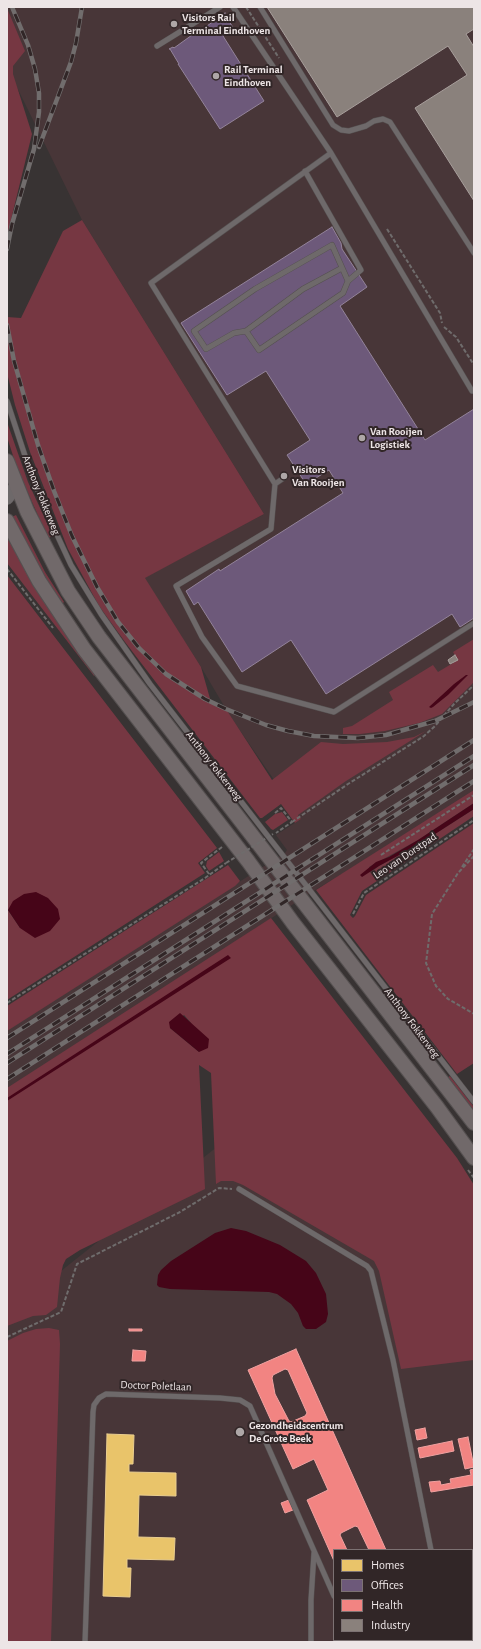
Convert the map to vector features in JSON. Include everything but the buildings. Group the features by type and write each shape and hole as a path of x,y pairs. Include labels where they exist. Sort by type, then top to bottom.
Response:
{"main road":[{"name":"Anthony Fokkerweg","path":"7,461 11,486 27,511 68,591 99,637 474,1123"},
{"path":"7,521 39,581 84,650 248,861 293,923 437,1107 474,1158"}],"street":[{"path":"7,498 11,486"}],"lane":[{"path":"157,46 220,7"},
{"path":"233,7 331,153 473,391"},
{"path":"260,7 333,125 341,130 349,131 383,119 390,122 474,253"},
{"path":"331,153 151,283 275,484 271,529 176,586 202,637 237,686 334,712 474,624"},
{"path":"246,331 259,350 343,293 348,281 361,270 305,171"},
{"path":"342,268 303,289 246,331 234,333 206,350 194,331 255,289 332,245 348,281"},
{"name":"Anthony Fokkerweg","path":"7,400 32,477 52,524 71,565 101,614 150,684 474,1102"},
{"path":"275,484 285,477"},
{"path":"239,1190 367,1266 371,1271 392,1360 431,1549"},
{"name":"Doctor Poletlaan","path":"84,1642 93,1412 96,1401 106,1394 220,1398 240,1400 250,1406 333,1594"},
{"path":"311,1642 311,1600 314,1552"}],"path":[{"path":"7,1003 292,822 348,784 424,736 474,685"},
{"path":"381,854 474,795"},
{"path":"275,813 281,808 292,822"},
{"name":"Leo van Dorstpad","path":"353,914 364,893 474,820"},
{"path":"209,874 201,863 222,847"},
{"path":"474,849 432,914 426,963 436,986 448,999 474,1014"},
{"path":"458,873 474,856"},
{"path":"7,1338 61,1312 77,1264 180,1212 219,1188 239,1190"}],"shaded area":[{"path":"7,7 474,7 474,814 360,889 342,874 320,887 256,928 7,1109 7,1007 239,882 285,853 287,850 276,835 301,819 230,716 201,667 144,578 264,514 82,220 7,67"},
{"path":"7,8 25,51 13,66 13,74 32,134 7,236"},
{"path":"82,220 264,514 145,578 201,667 211,702 226,709 272,780 321,742 343,744 387,742 414,737 426,731 346,781 298,815 301,819 295,823 281,804 260,818 99,606 68,549 30,452 15,405 7,373 7,317 21,318 63,231"},
{"path":"7,422 28,482 53,536 48,538 17,468 7,437"},
{"path":"16,515 45,572 64,602 61,605 48,585 12,517"},
{"path":"7,535 46,605 96,673 94,676 7,563"},
{"path":"7,575 217,848 198,863 205,873 7,1000","holes":["48,898 20,928 8,910"]},
{"path":"474,639 474,682 442,714 419,723 385,731 360,734 343,734 343,728 352,726 393,700 389,692 433,665 438,672 458,660 453,652"},
{"path":"468,675 448,695 433,707 429,707 454,684"},
{"path":"474,790 474,803 418,840 369,867 370,873 379,866 421,843 474,809 474,816 362,891 350,915 353,918 355,916 366,895 474,823 474,1063 457,1074 316,890"},
{"path":"474,803 474,809 421,843 362,877 360,875 376,862 389,857 418,840"},
{"path":"282,812 288,820 273,830 271,829 265,822 275,814"},
{"path":"219,852 224,861 209,871 206,866 207,861"},
{"path":"228,865 240,881 235,886 7,1031 7,1006"},
{"path":"36,892 48,898 58,909 60,919 50,931 35,938 20,928 8,910 13,901 24,894"},
{"path":"271,918 457,1158 474,1185 474,1360 401,1369 379,1271 374,1261 243,1185 233,1181 221,1181 216,1184 211,1073 199,1065 205,1189 80,1250 66,1259 60,1278 57,1307 46,1315 33,1316 7,1326 7,1088","holes":["184,1015 191,1023 199,1052 170,1028"]},
{"path":"228,955 231,958 7,1101 7,1098"},
{"path":"180,1013 209,1039 208,1048 199,1052 170,1028 169,1022"},
{"path":"450,1076 474,1107 474,1113 447,1078"},
{"name":"Gezondheidscentrum De Grote Beek","path":"262,1111 474,1306 474,1642 7,1642 7,1314"},
{"path":"231,1228 246,1231 280,1245 306,1261 316,1273 326,1294 328,1314 326,1322 316,1329 306,1329 303,1326 298,1313 291,1304 277,1294 269,1292 170,1289 159,1287 157,1285 158,1275 161,1270 171,1261 215,1233"},
{"path":"49,1328 59,1330 60,1344 51,1642 7,1642 7,1341 23,1333 36,1329"}],"railway":[{"path":"7,249 12,224 34,149 39,112 39,93 35,69 28,45 12,7"},
{"path":"39,147 71,62 82,7"},
{"path":"7,325 14,361 38,445 72,536 97,587 118,622 139,648 166,674 205,699 226,709 266,725 314,736 358,738 386,735 435,721 474,702"},
{"path":"7,1038 474,740"},
{"path":"7,1054 474,756"},
{"path":"7,1063 474,765"},
{"path":"7,1079 474,781"}],"place":[{"name":"Visitors Rail Terminal Eindhoven","path":"174,24"},
{"name":"Rail Terminal Eindhoven","path":"216,76"},
{"name":"Van Rooijen Logistiek","path":"362,438"},
{"name":"Visitors Van Rooijen","path":"284,476"},
{"name":"Gezondheidscentrum De Grote Beek","path":"240,1432"}]}
